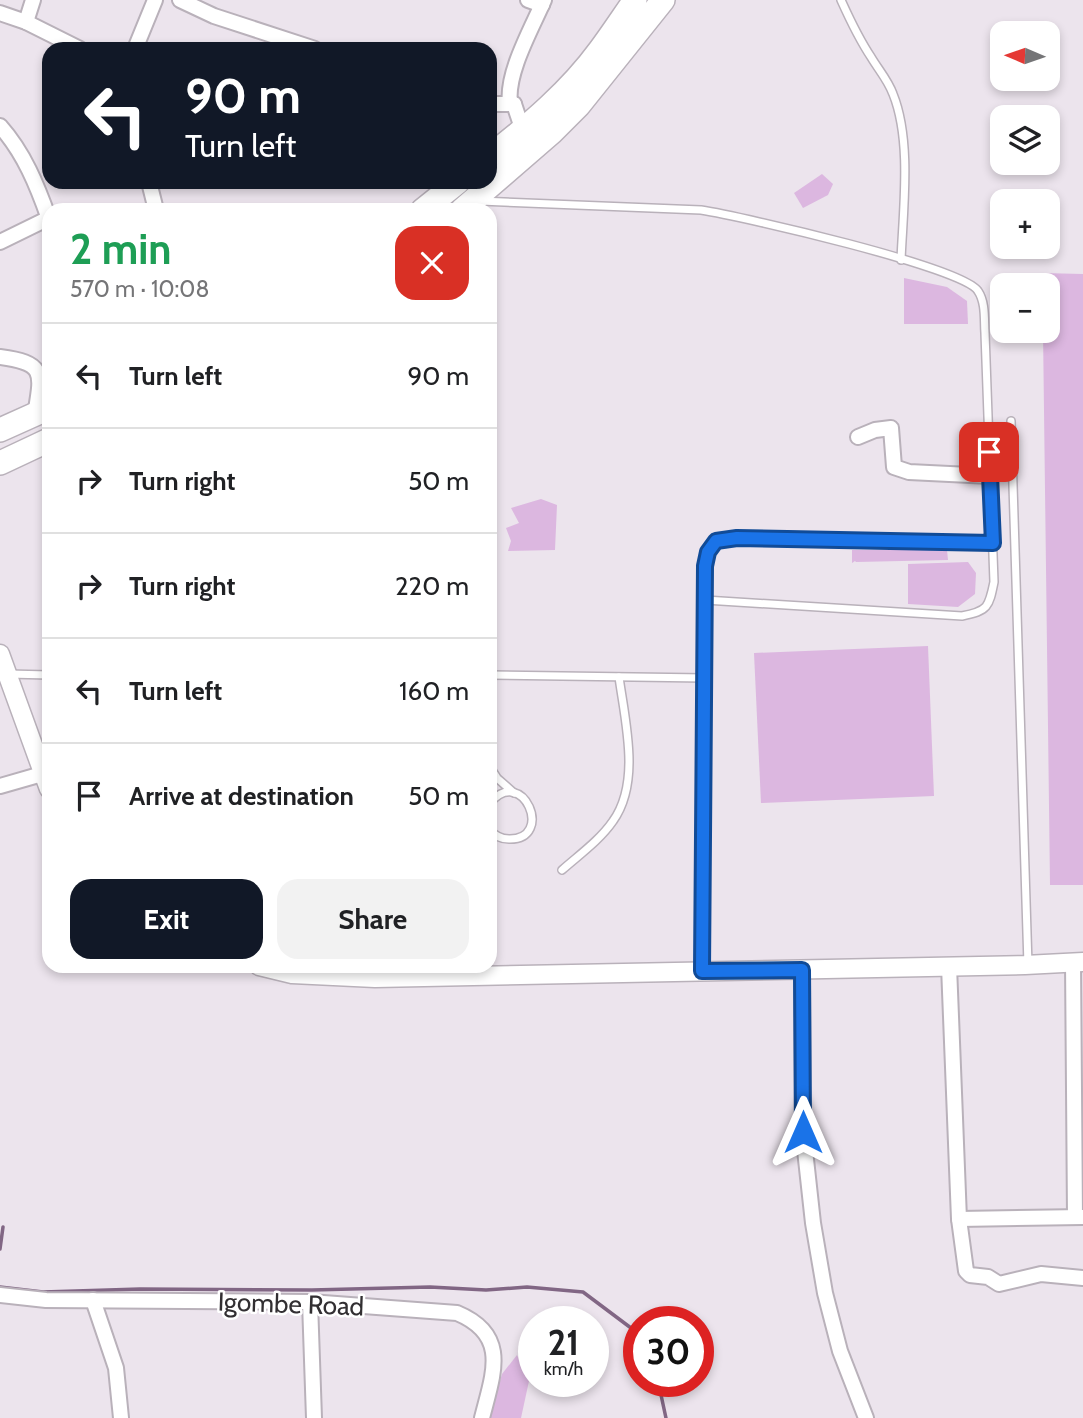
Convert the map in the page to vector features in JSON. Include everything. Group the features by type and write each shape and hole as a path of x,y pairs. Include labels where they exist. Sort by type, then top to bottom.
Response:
{"main road":[{"path":"497,150 525,128 599,51 635,0"},
{"path":"497,179 579,106 663,0"},
{"path":"432,203 449,189"},
{"path":"469,203 486,189"},
{"path":"0,430 42,411"},
{"path":"0,463 42,444"}],"street":[{"path":"26,22 33,0"},
{"path":"139,42 155,0"},
{"path":"180,0 214,16 294,42"},
{"path":"525,128 514,104 510,103 509,95 538,2"},
{"path":"0,13 26,22 66,42"},
{"path":"497,104 514,104"},
{"path":"0,132 19,150 43,203"},
{"path":"33,176 42,175"},
{"path":"0,242 42,221"},
{"path":"0,357 24,360 34,365 42,411"},
{"path":"858,437 875,429 891,428 894,467 909,472 990,476"},
{"path":"0,654 42,771"},
{"path":"0,786 42,782"},
{"path":"291,973 375,978 1078,962 1079,1217 959,1219"},
{"path":"948,966 959,1219 964,1266 970,1275 988,1277 999,1284 1041,1274 1083,1278"},
{"path":"802,970 803,1132 813,1223 825,1293 840,1351 866,1418"},
{"name":"Igombe Road","path":"0,1295 46,1300 310,1302 457,1313 474,1320 490,1339 494,1352 493,1374 482,1418"},
{"path":"93,1300 116,1368 121,1418"},
{"path":"310,1302 314,1418"}],"lane":[{"path":"841,0 859,38 885,78 898,108 903,155 901,260"},
{"path":"497,206 701,210 733,215 831,238 967,281 978,290 984,307 994,582 990,603 981,612 962,616 705,600"},
{"path":"1011,421 1028,965"},
{"path":"702,971 705,566 708,552 716,541 737,538 993,543"},
{"path":"7,674 42,675"},
{"path":"497,675 705,678"},
{"path":"562,870 593,843 613,821 622,805 628,779 627,741 619,677"},
{"path":"497,778 514,793 525,798 532,808 533,821 527,832 517,839 505,840 497,836"},
{"path":"497,797 502,793 514,793"}],"shaded area":[{"path":"822,174 833,184 828,195 803,208 794,193"},
{"path":"1060,273 1083,274 1083,885 1050,885 1043,343 1060,343"},
{"path":"904,278 947,287 967,301 968,324 904,324"},
{"path":"541,499 557,505 555,550 508,551 511,541 506,528 519,523 511,508"},
{"path":"852,550 947,550 948,560 852,563"},
{"path":"968,562 976,573 975,594 958,607 908,604 908,564"},
{"path":"928,646 934,796 761,803 754,653"},
{"path":"517,1355 518,1397 526,1397 521,1418 489,1418 502,1374"}],"waterway":[{"path":"0,1249 3,1227"},
{"path":"0,1287 43,1292 430,1287 486,1290 527,1287 583,1292 623,1322"},
{"path":"661,1397 666,1418"}],"route":[{"path":"803,1132 802,970 702,971 705,566 708,552 716,541 737,538 993,543 989,452"}]}
